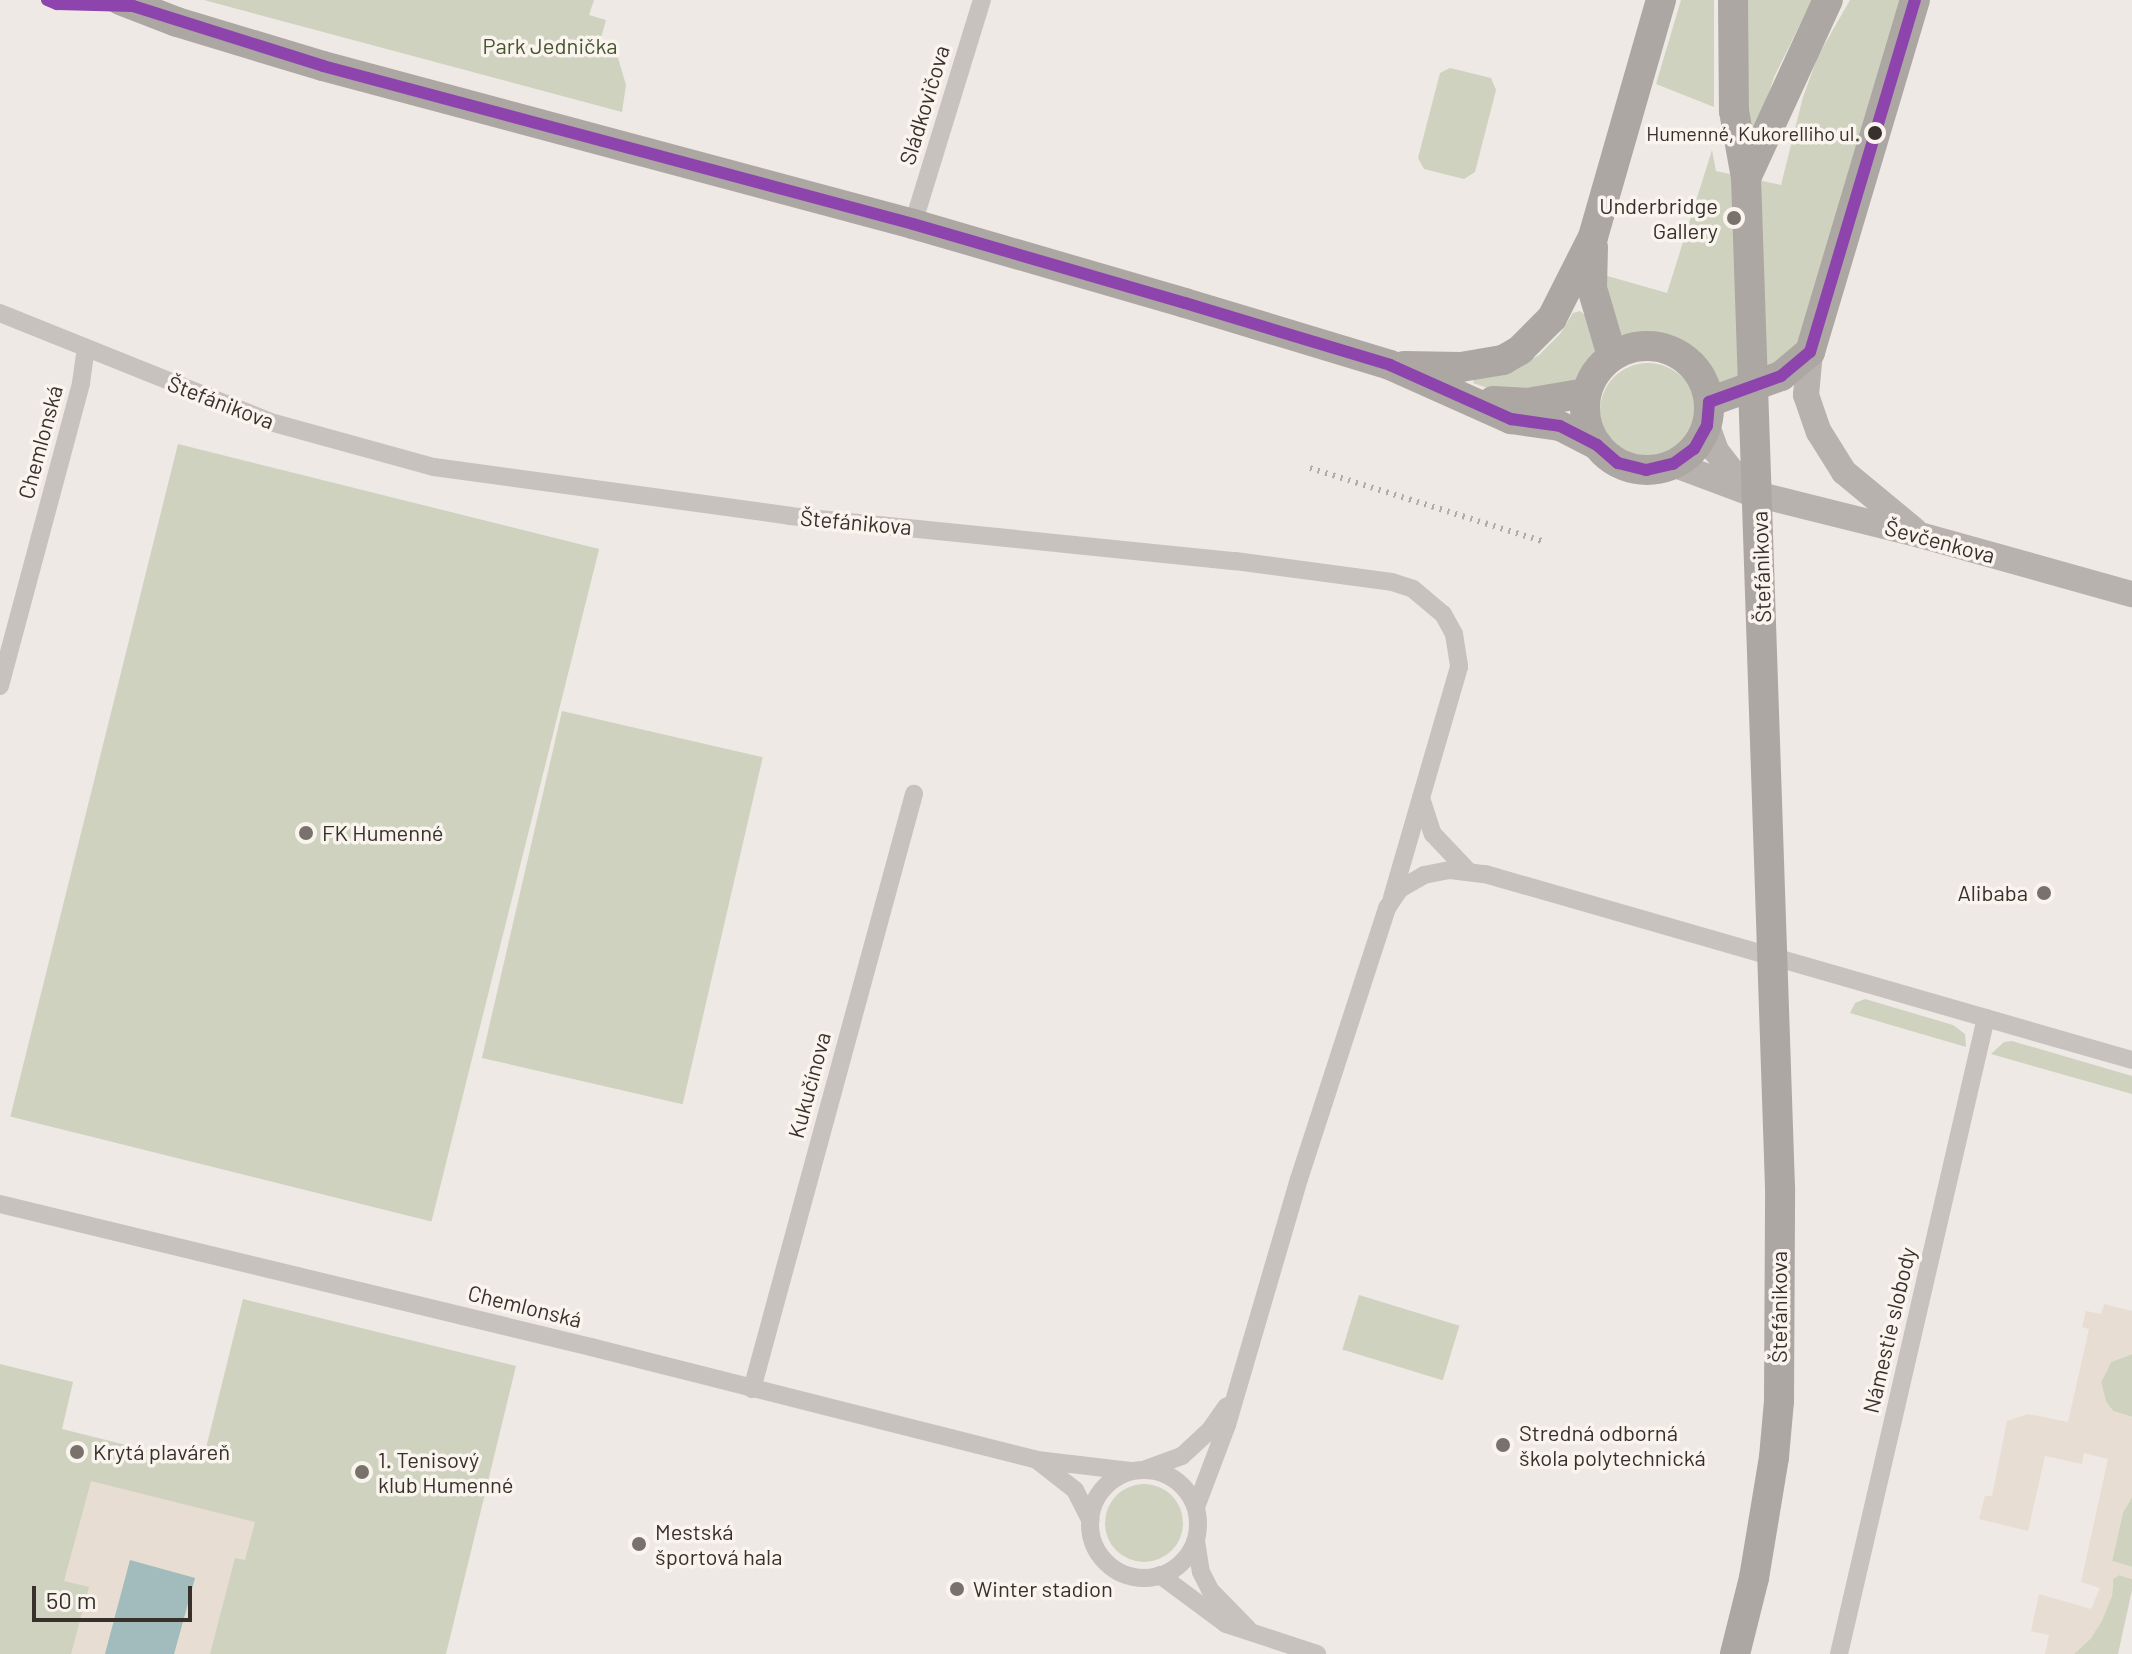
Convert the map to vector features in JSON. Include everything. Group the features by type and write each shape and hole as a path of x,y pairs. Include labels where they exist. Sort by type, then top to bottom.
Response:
{"main road":[{"path":"1390,365 1461,367 1503,360 1520,350 1552,318 1593,237 1661,0"},
{"name":"Štefánikova","path":"1733,0 1734,111 1746,178 1780,1189 1779,1401 1774,1457 1754,1578 1735,1654"},
{"path":"1746,178 1828,0"},
{"path":"1915,0 1810,352 1806,395 1819,432 1844,472 1920,535"},
{"path":"126,3 323,66 913,224 1390,365 1511,419 1560,426 1597,445 1627,467 1646,470 1673,464 1694,449 1708,414 1781,376 1810,352"},
{"path":"1593,237 1592,288 1612,356"},
{"path":"1597,445 1586,421 1586,393 1595,373 1612,356 1647,345 1674,351 1701,376 1716,451 1748,492"},
{"path":"1463,399 1526,403 1586,393"},
{"name":"Ševčenkova","path":"1673,464 1748,492 1920,535 2132,594"}],"street":[{"name":"Sládkovičova","path":"913,224 982,0"},
{"name":"Štefánikova","path":"0,313 274,423 434,467 790,516 1235,561 1392,582 1413,589 1443,614 1458,651 1459,667 1392,897 1299,1179 1227,1425 1196,1507"},
{"name":"Chemlonská","path":"0,686 81,383 86,349"},
{"name":"Kukučínova","path":"752,1389 914,794"},
{"path":"1421,798 1433,834 1468,871"},
{"path":"1392,897 1424,875 1468,871 2132,1060"},
{"name":"Námestie slobody","path":"1839,1654 1986,1018"},
{"name":"Chemlonská","path":"0,1204 1037,1460 1138,1470"},
{"name":"Štefánikova","path":"1138,1470 1182,1456 1210,1430 1233,1397"},
{"name":"Chemlonská","path":"1037,1460 1075,1490 1090,1520"},
{"path":"1138,1470 1177,1480 1196,1507 1199,1525 1188,1557 1160,1575 1144,1578 1111,1566 1099,1553 1092,1537 1090,1520 1103,1489 1138,1470"},
{"path":"1196,1541 1201,1572 1210,1590 1255,1637"},
{"path":"1160,1575 1226,1624 1255,1637 1317,1654"}],"green space":[{"name":"Park Jednička","path":"204,0 594,0 589,15 606,20 599,45 616,51 626,85 622,112"},
{"path":"1681,0 1714,0 1714,107 1656,84"},
{"path":"1745,0 1812,0 1774,77 1753,141 1747,142"},
{"path":"1850,0 1902,0 1798,348 1774,367 1716,386 1699,359 1677,345 1657,339 1622,344 1604,275 1667,293 1712,150 1716,171 1781,185 1803,97 1818,56"},
{"path":"1450,68 1491,78 1496,90 1475,172 1464,179 1424,169 1418,158 1440,73"},
{"path":"1580,311 1591,320 1599,349 1591,368 1580,377 1567,385 1493,390 1473,383 1475,376 1503,374 1539,355 1560,334 1573,313"},
{"path":"1648,363 1666,367 1682,377 1692,393 1696,411 1692,429 1682,445 1666,455 1648,459 1630,455 1614,445 1604,429 1600,411 1604,393 1614,377 1630,367"},
{"name":"FK Humenné","path":"178,444 599,549 431,1221 10,1116"},
{"path":"562,711 763,757 683,1104 482,1058"},
{"path":"1865,999 1953,1025 1965,1034 1966,1047 1850,1013 1855,1003"},
{"path":"2012,1041 2132,1076 2132,1094 1991,1054 2004,1042"},
{"path":"1359,1295 1459,1326 1443,1380 1342,1350"},
{"path":"243,1299 516,1366 446,1654 0,1654 0,1364 73,1382 62,1429 202,1464"},
{"path":"2132,1354 2132,1417 2113,1411 2106,1402 2101,1382 2111,1362"},
{"path":"1144,1484 1159,1487 1171,1496 1180,1508 1183,1523 1180,1538 1171,1550 1159,1559 1144,1562 1129,1559 1117,1550 1108,1538 1105,1523 1108,1508 1117,1496 1129,1487"},
{"path":"2132,1497 2132,1567 2112,1561 2123,1512"},
{"path":"2119,1575 2132,1579 2132,1590 2118,1654 2074,1654 2091,1638 2112,1596 2113,1579"}],"shaded area":[{"path":"2104,1304 2132,1311 2132,1354 2111,1362 2101,1382 2106,1403 2113,1411 2132,1417 2132,1497 2123,1512 2112,1561 2132,1567 2132,1579 2119,1575 2113,1579 2112,1596 2102,1621 2091,1638 2074,1654 2045,1654 2049,1635 2031,1631 2039,1594 2091,1609 2100,1588 2081,1582 2108,1459 2084,1453 2082,1464 2045,1456 2028,1531 1979,1519 1985,1496 1992,1496 2007,1421 2028,1414 2068,1422 2089,1329 2082,1327 2086,1311 2101,1314"},
{"path":"91,1481 255,1522 245,1560 235,1558 210,1654 174,1654 195,1578 130,1561 105,1654 71,1654 89,1587 64,1581"}],"water":[{"path":"130,1560 195,1578 174,1654 105,1654"}],"railway":[{"path":"1310,468 1545,542"}],"transit line":[{"path":"47,0 57,4 133,6 323,66 913,224 1185,303 1390,365 1511,419 1560,426 1597,445 1618,463 1646,470 1673,464 1694,449 1707,426 1709,402 1781,376 1810,352 1915,0"}],"place":[{"name":"Humenné, Kukorelliho ul.","path":"1875,133"},
{"name":"Underbridge Gallery","path":"1734,218"},
{"name":"FK Humenné","path":"306,833"},
{"name":"Alibaba","path":"2044,893"},
{"name":"Stredná odborná škola polytechnická","path":"1503,1445"},
{"name":"Krytá plaváreň","path":"77,1452"},
{"name":"1. Tenisový klub Humenné","path":"362,1472"},
{"name":"Mestská športová hala","path":"639,1544"},
{"name":"Winter stadion","path":"957,1589"}]}
